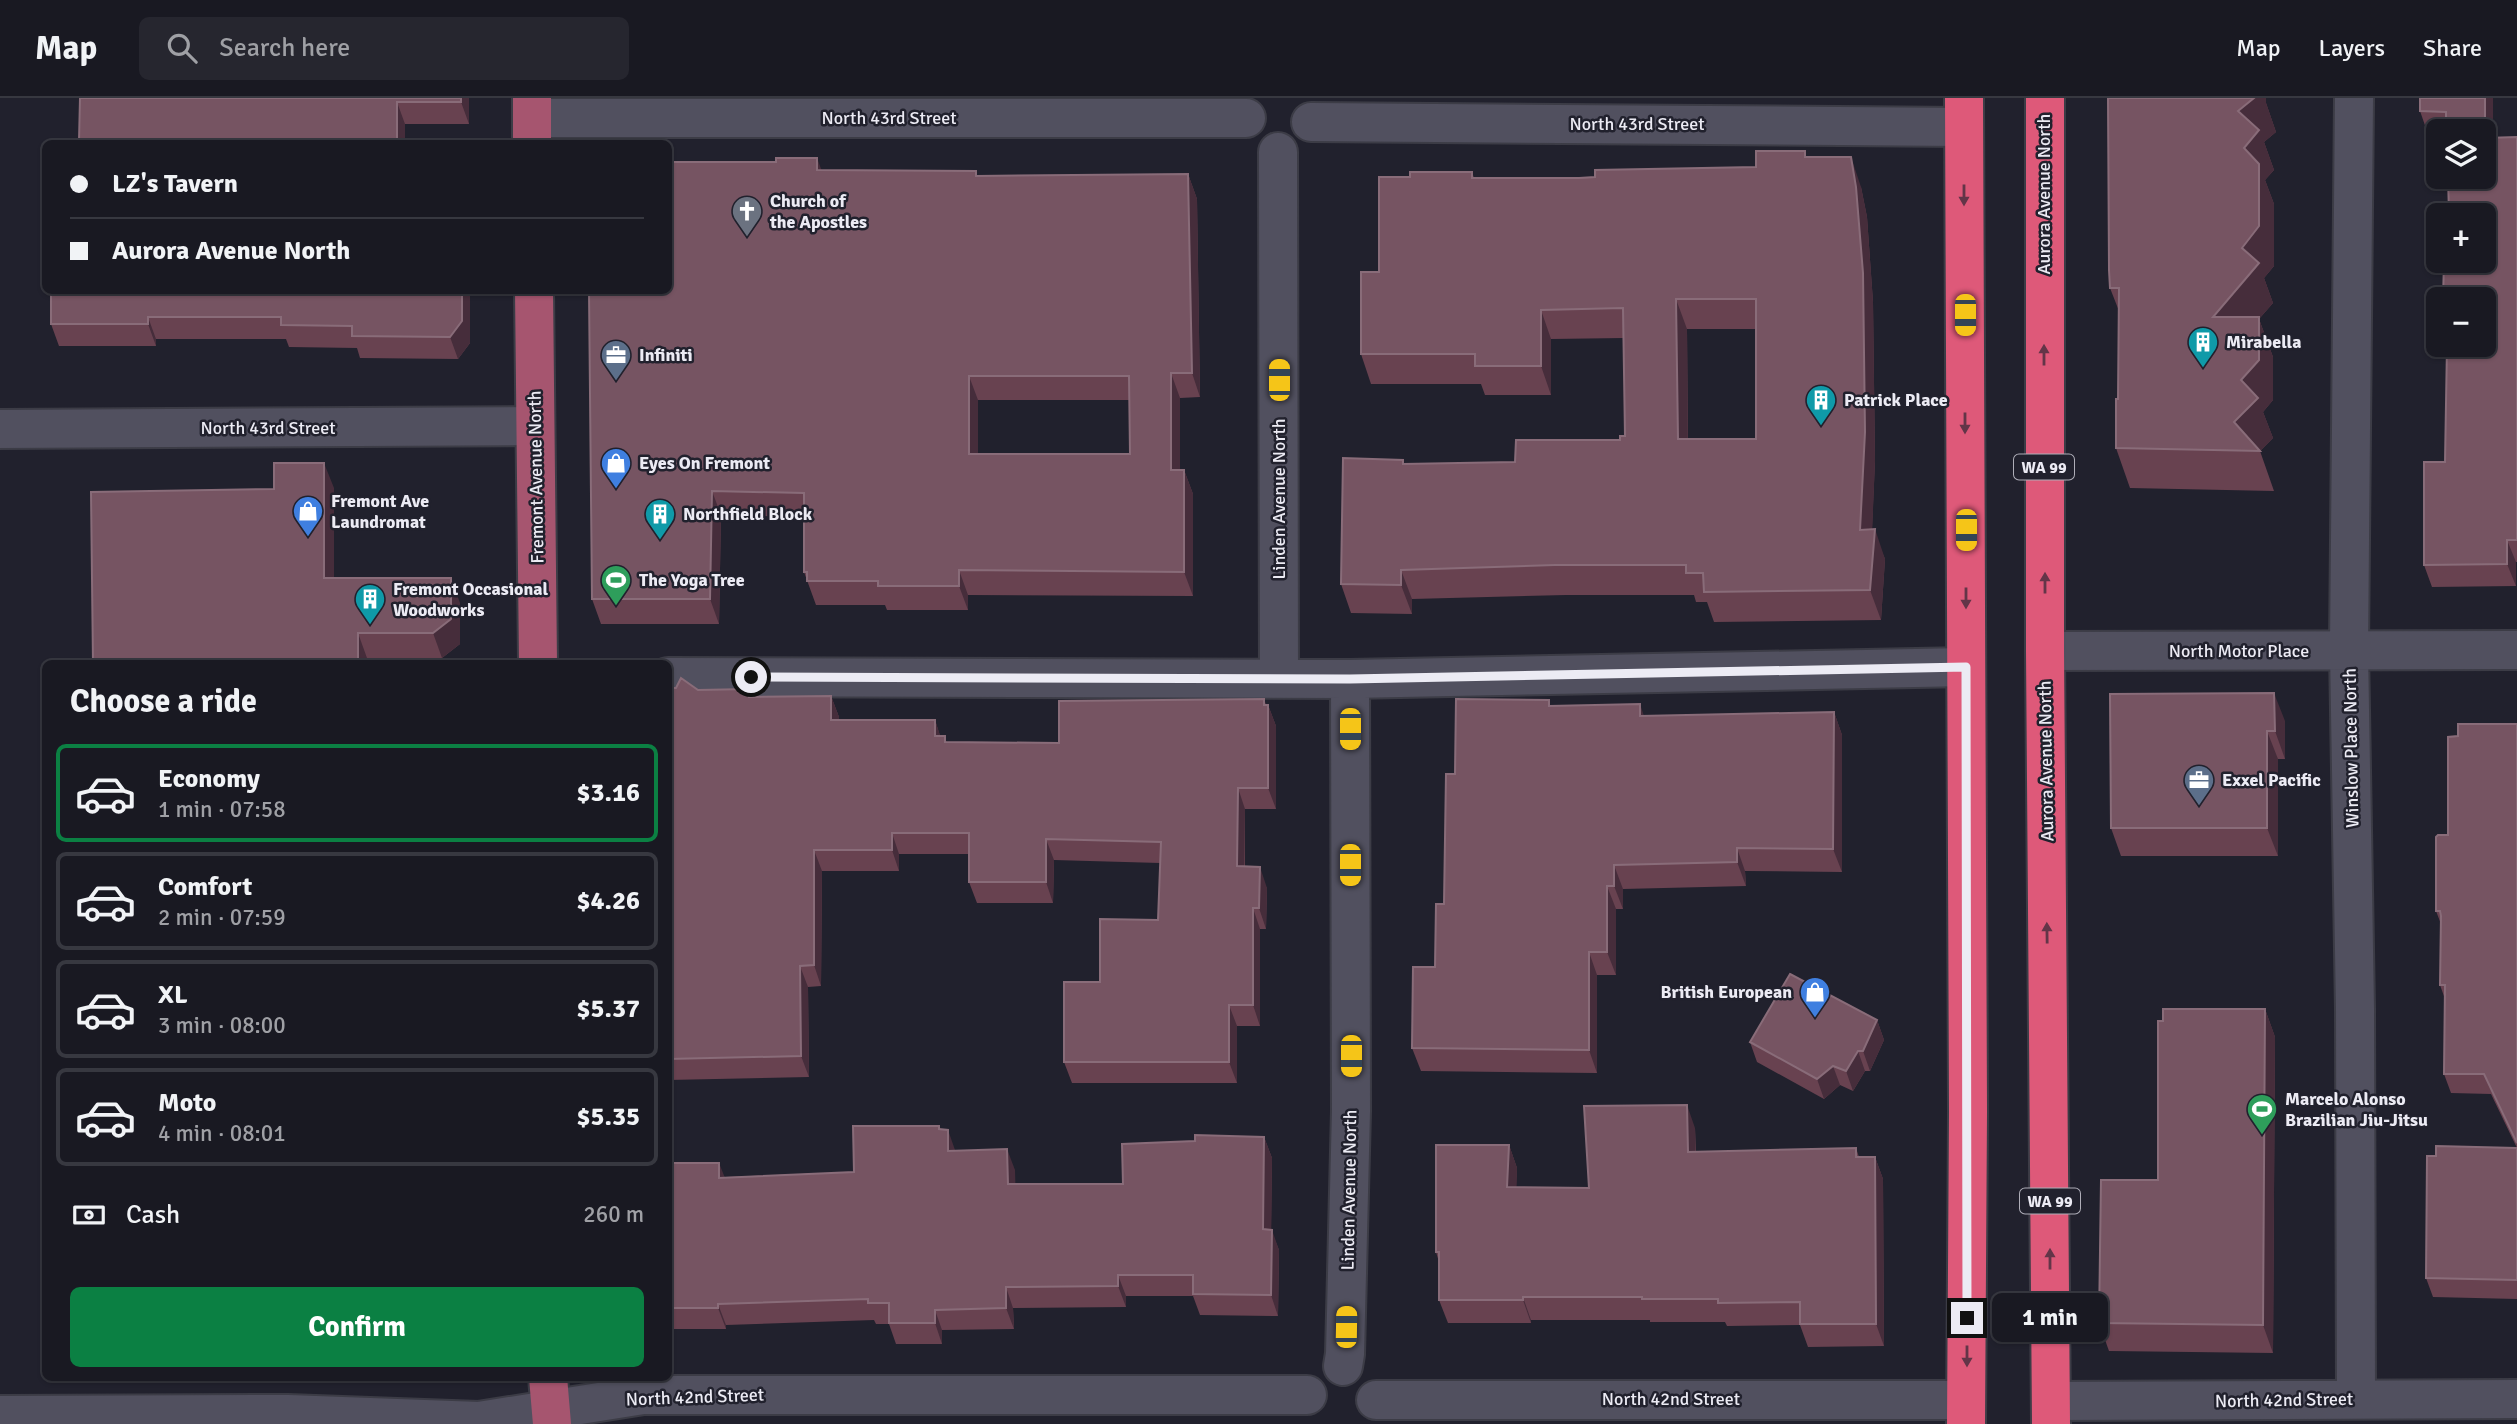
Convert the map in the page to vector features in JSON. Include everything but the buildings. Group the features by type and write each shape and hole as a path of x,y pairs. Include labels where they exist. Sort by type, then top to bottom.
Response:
{"highway":[{"name":"Aurora Avenue North","path":"2045,98 2045,651 2051,1413"},
{"path":"1964,113 1966,1412"}],"main road":[{"name":"Fremont Avenue North","path":"534,294 538,660"}],"street":[{"name":"Winslow Place North","path":"2354,98 2349,650 2357,1399"},
{"name":"North 43rd Street","path":"532,120 1250,108"},
{"path":"1250,108 1248,134 1263,149 1278,152 1294,149 1302,142 1306,110"},
{"name":"North 43rd Street","path":"1306,110 1964,113"},
{"name":"Linden Avenue North","path":"1278,152 1279,678"},
{"name":"North 43rd Street","path":"0,429 535,426"},
{"name":"North Motor Place","path":"2045,651 2517,650"},
{"path":"672,677 1350,679 1966,667"},
{"name":"Linden Avenue North","path":"1343,1366 1351,1111 1350,679"},
{"path":"1312,1409 1310,1383 1327,1368 1343,1366 1360,1371 1369,1379 1374,1388 1370,1412"},
{"name":"North 42nd Street","path":"0,1415 288,1414 479,1421 550,1404 643,1395 1312,1409"},
{"name":"North 42nd Street","path":"2051,1413 2357,1399 2517,1399"},
{"name":"North 42nd Street","path":"1370,1412 1966,1412"}],"place":[{"name":"Church of the Apostles","path":"747,238"},
{"name":"Mirabella","path":"2203,369"},
{"name":"Infiniti","path":"616,382"},
{"name":"Patrick Place","path":"1821,427"},
{"name":"Eyes On Fremont","path":"616,490"},
{"name":"Fremont Ave Laundromat","path":"308,538"},
{"name":"Northfield Block","path":"660,541"},
{"name":"The Yoga Tree","path":"616,607"},
{"name":"Fremont Occasional Woodworks","path":"370,626"},
{"name":"Exxel Pacific","path":"2199,807"},
{"name":"British European","path":"1815,1019"},
{"name":"Marcelo Alonso Brazilian Jiu-Jitsu","path":"2262,1136"}],"route":[{"path":"751,677 1350,679 1966,667 1967,1318"}]}
